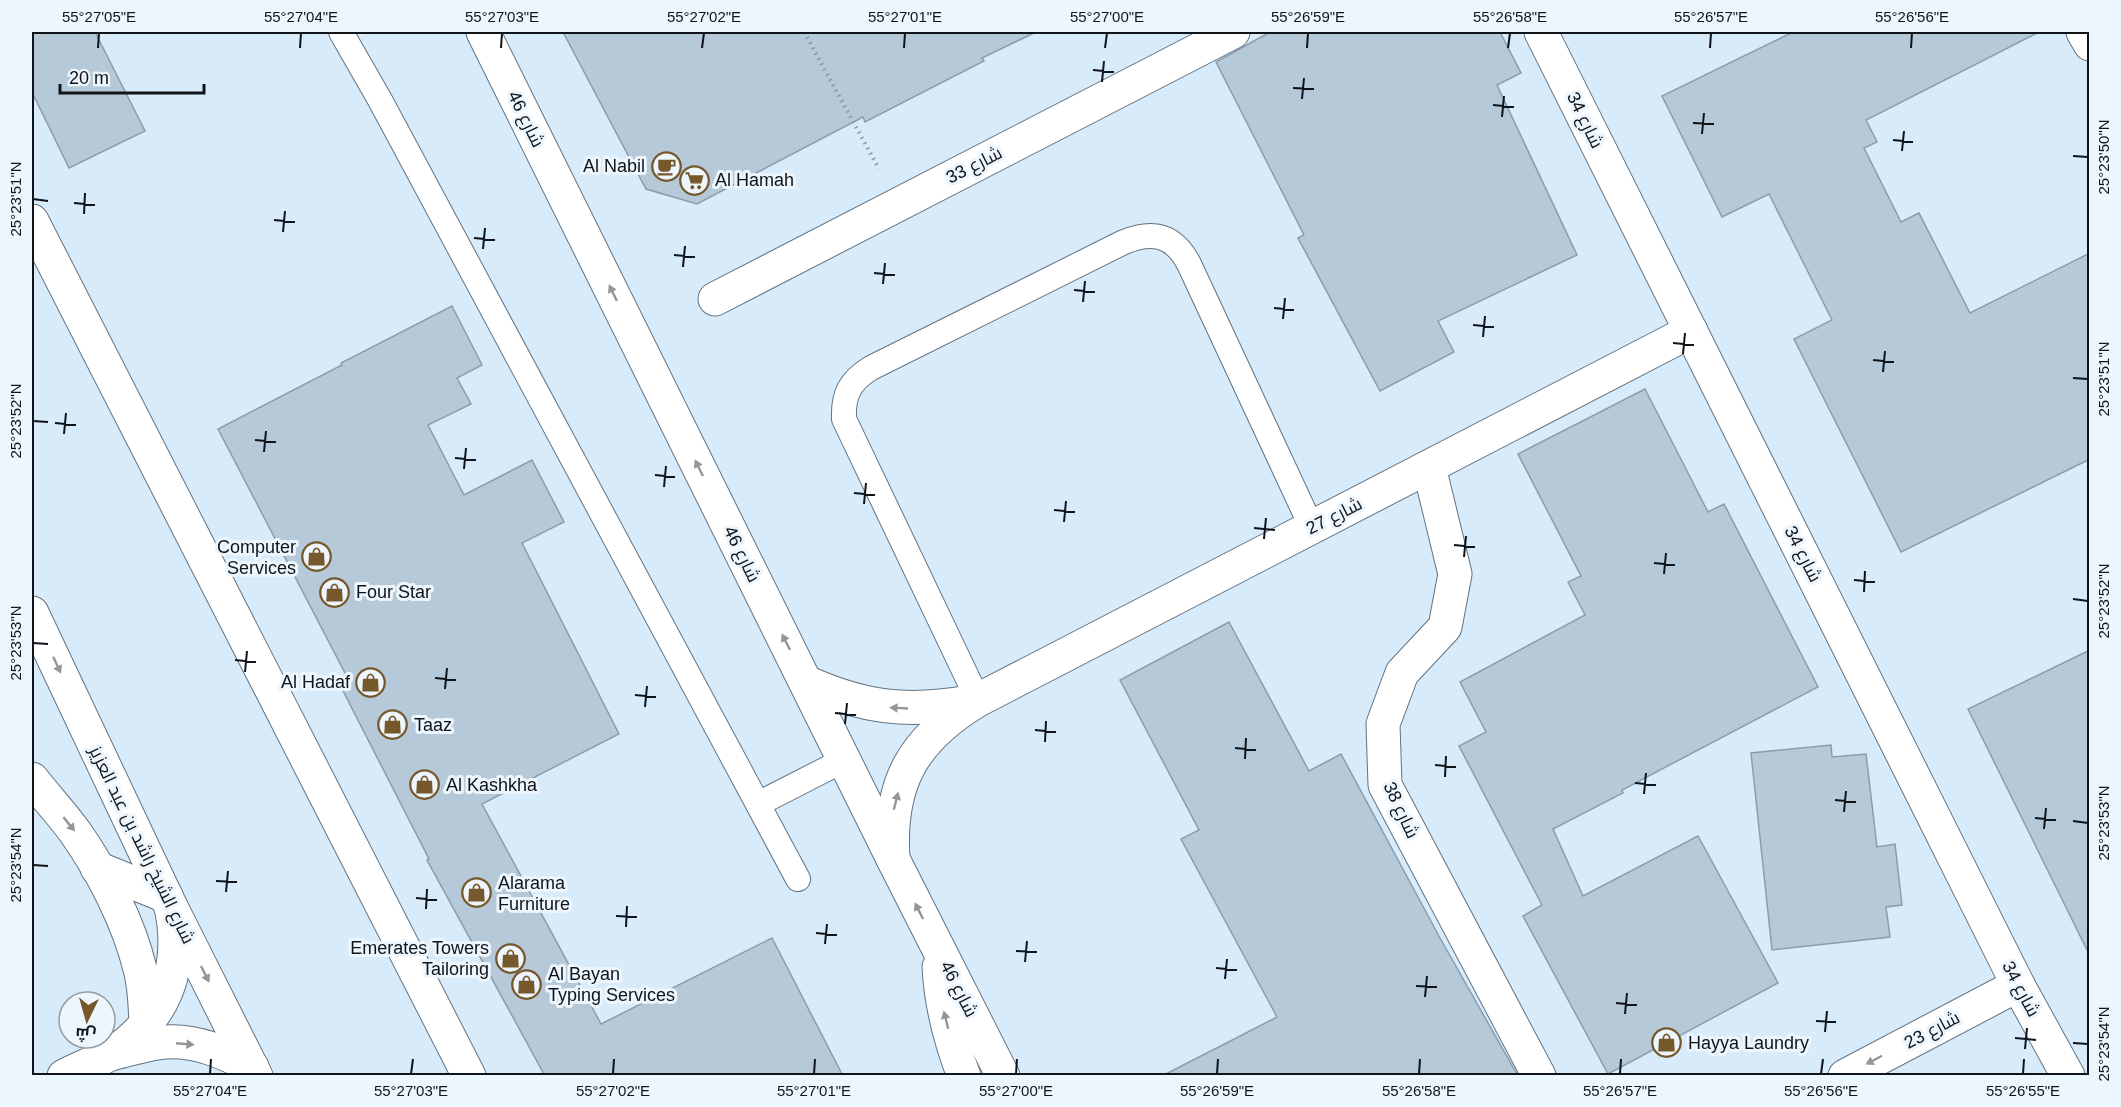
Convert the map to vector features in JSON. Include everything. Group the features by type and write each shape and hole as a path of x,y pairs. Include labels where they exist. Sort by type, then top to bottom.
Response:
{"street":[{"name":"شارع 46","path":"483,32 1003,1076"},
{"name":"شارع 33","path":"715,299 1233,32"},
{"name":"شارع 34","path":"1541,32 2018,984 2057,1072"},
{"path":"2083,32 2090,44"},
{"path":"32,221 469,1076"},
{"name":"شارع 27","path":"893,859 891,832 894,805 902,779 914,755 952,716 978,700 1690,331"},
{"name":"شارع 38","path":"1429,467 1455,574 1445,627 1402,673 1383,724 1385,785 1539,1076"},
{"name":"شارع الشيخ راشد بن عبد العزيز","path":"32,613 168,901 254,1071"},
{"name":"شارع 27","path":"806,682 835,695 897,708 937,708 978,700"},
{"path":"32,779 75,832 97,868 130,936 141,970 146,1023"},
{"path":"64,1076 129,1042 161,1003 175,955 175,929 168,901 97,868"},
{"path":"938,949 944,1013 964,1076"},
{"name":"شارع 23","path":"1845,1076 2018,984"},
{"path":"107,1055 166,1042 196,1045 225,1053 254,1071"}],"lane":[{"path":"341,32 380,100 798,879"},
{"path":"978,700 844,419 843,406 846,393 852,383 871,368 1124,242 1150,235 1164,238 1175,244 1187,259 1312,528"},
{"path":"758,804 844,760"}],"path":[{"path":"804,32 898,204"}],"building":[{"path":"32,32 95,32 145,131 69,168 32,92"},
{"path":"563,32 1036,32 982,58 984,61 865,122 863,117 697,204 646,189"},
{"path":"1270,32 1500,32 1521,73 1497,85 1577,255 1438,321 1454,352 1380,391 1298,238 1304,235 1216,62"},
{"path":"1793,32 2039,32 1866,120 1877,142 1864,148 1901,222 1919,213 1970,313 2090,253 2090,459 1901,552 1794,339 1832,320 1769,194 1722,217 1662,96"},
{"path":"452,306 482,365 457,378 471,404 428,425 464,495 532,460 564,522 522,543 619,734 482,804 601,1024 772,938 843,1076 545,1076 427,860 429,859 337,679 346,675 218,429"},
{"path":"1645,389 1708,512 1724,504 1818,687 1553,829 1583,896 1698,836 1778,983 1608,1074 1523,916 1542,905 1459,746 1486,732 1460,682 1585,615 1568,582 1581,576 1518,454"},
{"path":"1229,622 1309,771 1341,754 1440,938 1518,1076 1162,1076 1277,1017 1181,839 1199,830 1120,680"},
{"path":"2090,650 2090,956 1968,709"},
{"path":"1831,745 1832,757 1866,754 1877,847 1895,844 1902,905 1886,907 1890,937 1772,950 1751,753"}],"place":[{"name":"Al Nabil","path":"666,166"},
{"name":"Al Hamah","path":"694,180"},
{"name":"Computer Services","path":"317,557"},
{"name":"Four Star","path":"335,592"},
{"name":"Al Hadaf","path":"371,682"},
{"name":"Taaz","path":"393,725"},
{"name":"Al Kashkha","path":"425,785"},
{"name":"Alarama Furniture","path":"477,893"},
{"name":"Emerates Towers Tailoring","path":"510,958"},
{"name":"Al Bayan Typing Services","path":"527,984"},
{"name":"Hayya Laundry","path":"1667,1043"}]}
